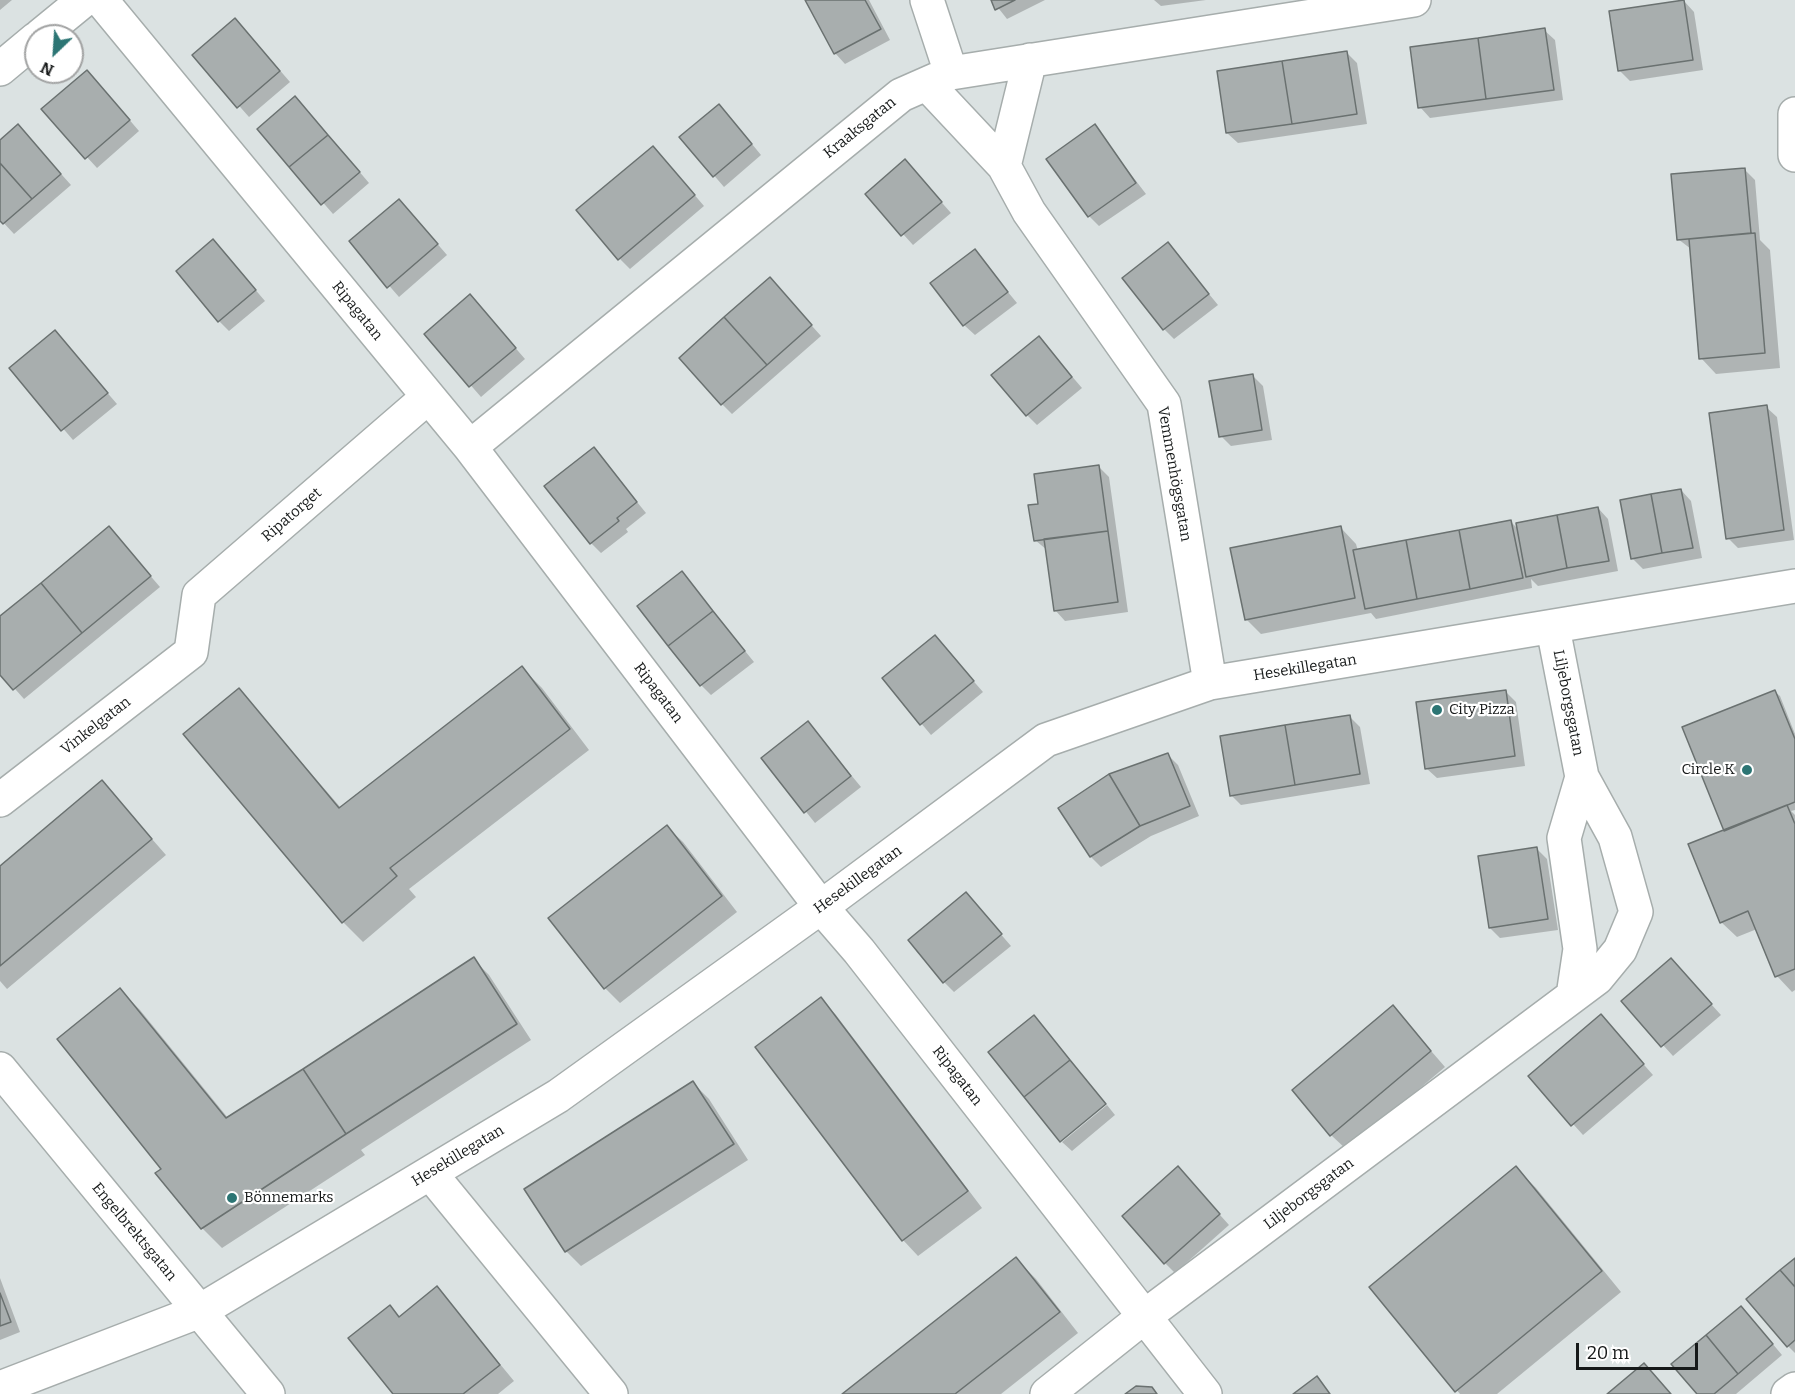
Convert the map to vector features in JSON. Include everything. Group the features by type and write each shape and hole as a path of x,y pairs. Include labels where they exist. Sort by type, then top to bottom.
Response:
{"street":[{"path":"55,24 84,0"},
{"name":"Ripagatan","path":"101,0 470,447 821,907 859,951 1205,1394"},
{"name":"Vemmenhögsgatan","path":"927,0 939,78 1004,166 1029,212 1164,404 1210,683"},
{"name":"Kraaksgatan","path":"470,447 901,95 939,78 1030,60 1414,0"},
{"path":"0,69 24,49"},
{"path":"1004,166 1030,60"},
{"path":"1795,114 1795,155"},
{"name":"Ripatorget","path":"191,652 199,595 428,397"},
{"name":"Hesekillegatan","path":"0,1388 200,1311 558,1096 821,907 1046,740 1210,683 1553,628 1795,586"},
{"name":"Liljeborgsgatan","path":"1047,1394 1145,1316 1598,978 1620,950 1636,912 1615,837 1582,777 1553,628"},
{"name":"Vinkelgatan","path":"0,800 191,652"},
{"name":"Liljeborgsgatan","path":"1573,996 1580,949 1564,838 1582,777"},
{"name":"Engelbrektsgatan","path":"0,1069 268,1394"},
{"path":"430,1173 611,1394"},
{"path":"1788,1394 1795,1389"}],"building":[{"path":"805,0 865,0 881,29 834,54"},
{"path":"991,0 1015,0 995,10"},
{"path":"1684,0 1693,60 1618,71 1609,11"},
{"path":"235,18 280,71 237,108 192,55"},
{"path":"1545,28 1554,90 1486,99 1478,38"},
{"path":"1478,38 1486,99 1418,108 1410,47"},
{"path":"1347,51 1357,114 1292,124 1282,61"},
{"path":"1282,61 1292,124 1226,133 1217,71"},
{"path":"87,70 130,120 85,159 41,109 70,84 84,84 84,73"},
{"path":"295,96 328,135 289,167 257,129"},
{"path":"719,104 752,144 713,177 679,137"},
{"path":"18,124 61,174 32,199 0,163 0,140"},
{"path":"1095,124 1136,183 1088,217 1046,159"},
{"path":"328,135 360,172 321,205 289,167"},
{"path":"653,146 695,195 618,260 576,210"},
{"path":"905,159 942,202 901,236 865,194"},
{"path":"0,163 32,199 3,224 0,221"},
{"path":"1745,168 1751,233 1677,240 1671,174"},
{"path":"399,199 438,244 387,288 349,241"},
{"path":"1755,233 1765,353 1699,359 1689,239"},
{"path":"213,239 256,290 218,322 176,271"},
{"path":"1168,242 1209,294 1163,330 1122,278"},
{"path":"975,249 1008,292 963,326 930,283"},
{"path":"770,277 812,325 767,365 724,317"},
{"path":"470,294 516,348 469,387 424,334"},
{"path":"724,317 767,365 721,405 679,358"},
{"path":"55,330 108,393 61,431 9,368"},
{"path":"1039,336 1072,377 1026,416 991,375"},
{"path":"1253,374 1262,430 1219,437 1209,381"},
{"path":"1767,405 1784,530 1726,539 1709,413"},
{"path":"594,447 637,502 617,518 619,521 590,544 544,486"},
{"path":"1099,465 1108,531 1034,541 1028,505 1038,504 1034,474"},
{"path":"1681,489 1693,548 1662,553 1651,494"},
{"path":"1651,494 1662,553 1631,559 1620,500"},
{"path":"1598,507 1609,561 1567,568 1557,515"},
{"path":"1557,515 1567,568 1526,577 1516,523"},
{"path":"1511,520 1523,578 1470,589 1459,530"},
{"path":"109,526 151,576 82,633 41,583"},
{"path":"1341,526 1355,598 1245,620 1230,548"},
{"path":"1459,530 1470,589 1417,599 1406,540"},
{"path":"1108,531 1118,602 1054,611 1044,539"},
{"path":"1406,540 1417,599 1365,609 1353,550"},
{"path":"682,571 713,611 668,646 637,606"},
{"path":"41,583 82,633 13,690 0,675 0,616"},
{"path":"713,611 745,651 700,686 668,646"},
{"path":"935,635 974,681 920,725 882,678"},
{"path":"522,666 570,729 390,868 397,876 342,923 183,734 239,688 339,808"},
{"path":"1506,690 1515,756 1425,769 1416,702"},
{"name":"Circle K","path":"1775,690 1795,739 1795,802 1724,831 1682,727"},
{"path":"1350,715 1360,774 1295,785 1285,725"},
{"path":"808,721 851,776 804,813 761,758"},
{"path":"1285,725 1295,785 1230,796 1220,736"},
{"path":"1168,753 1190,806 1140,826 1109,774"},
{"path":"1109,774 1140,826 1090,857 1058,808"},
{"path":"102,780 152,839 0,966 0,866"},
{"path":"1787,805 1795,824 1795,969 1775,977 1748,911 1720,923 1688,844"},
{"path":"667,825 722,896 604,989 548,918"},
{"path":"1537,847 1548,919 1489,928 1478,856"},
{"path":"966,892 1002,934 943,983 908,940"},
{"path":"474,957 517,1024 346,1134 303,1069"},
{"path":"1671,958 1712,1004 1661,1047 1621,1001"},
{"path":"120,988 226,1118 303,1069 346,1134 201,1229 155,1173 161,1169 57,1039"},
{"path":"821,997 968,1191 902,1241 755,1047"},
{"path":"1393,1005 1431,1051 1330,1136 1292,1090"},
{"path":"1601,1014 1644,1064 1571,1126 1528,1076"},
{"path":"1034,1015 1070,1060 1024,1097 988,1052"},
{"path":"1070,1060 1106,1104 1060,1142 1024,1097"},
{"path":"693,1081 734,1144 565,1252 524,1189"},
{"path":"1178,1166 1220,1214 1164,1264 1122,1216"},
{"path":"1516,1166 1602,1271 1455,1392 1369,1287"},
{"path":"1016,1257 1060,1312 955,1394 842,1394"},
{"path":"1795,1258 1795,1287 1780,1270"},
{"path":"1780,1270 1795,1287 1795,1340 1787,1347 1746,1299"},
{"path":"437,1286 500,1365 463,1394 393,1394 348,1338 390,1305 399,1317"},
{"path":"0,1293 11,1322 0,1326"},
{"path":"1741,1306 1773,1344 1738,1374 1706,1335"},
{"path":"1706,1335 1738,1374 1714,1394 1697,1394 1671,1364"},
{"path":"1644,1363 1671,1394 1607,1394"},
{"path":"1317,1376 1330,1394 1293,1394"},
{"path":"1136,1386 1152,1387 1157,1394 1125,1394"}],"place":[{"name":"City Pizza","path":"1437,710"},
{"name":"Circle K","path":"1747,770"},
{"name":"Bönnemarks","path":"232,1198"}]}
